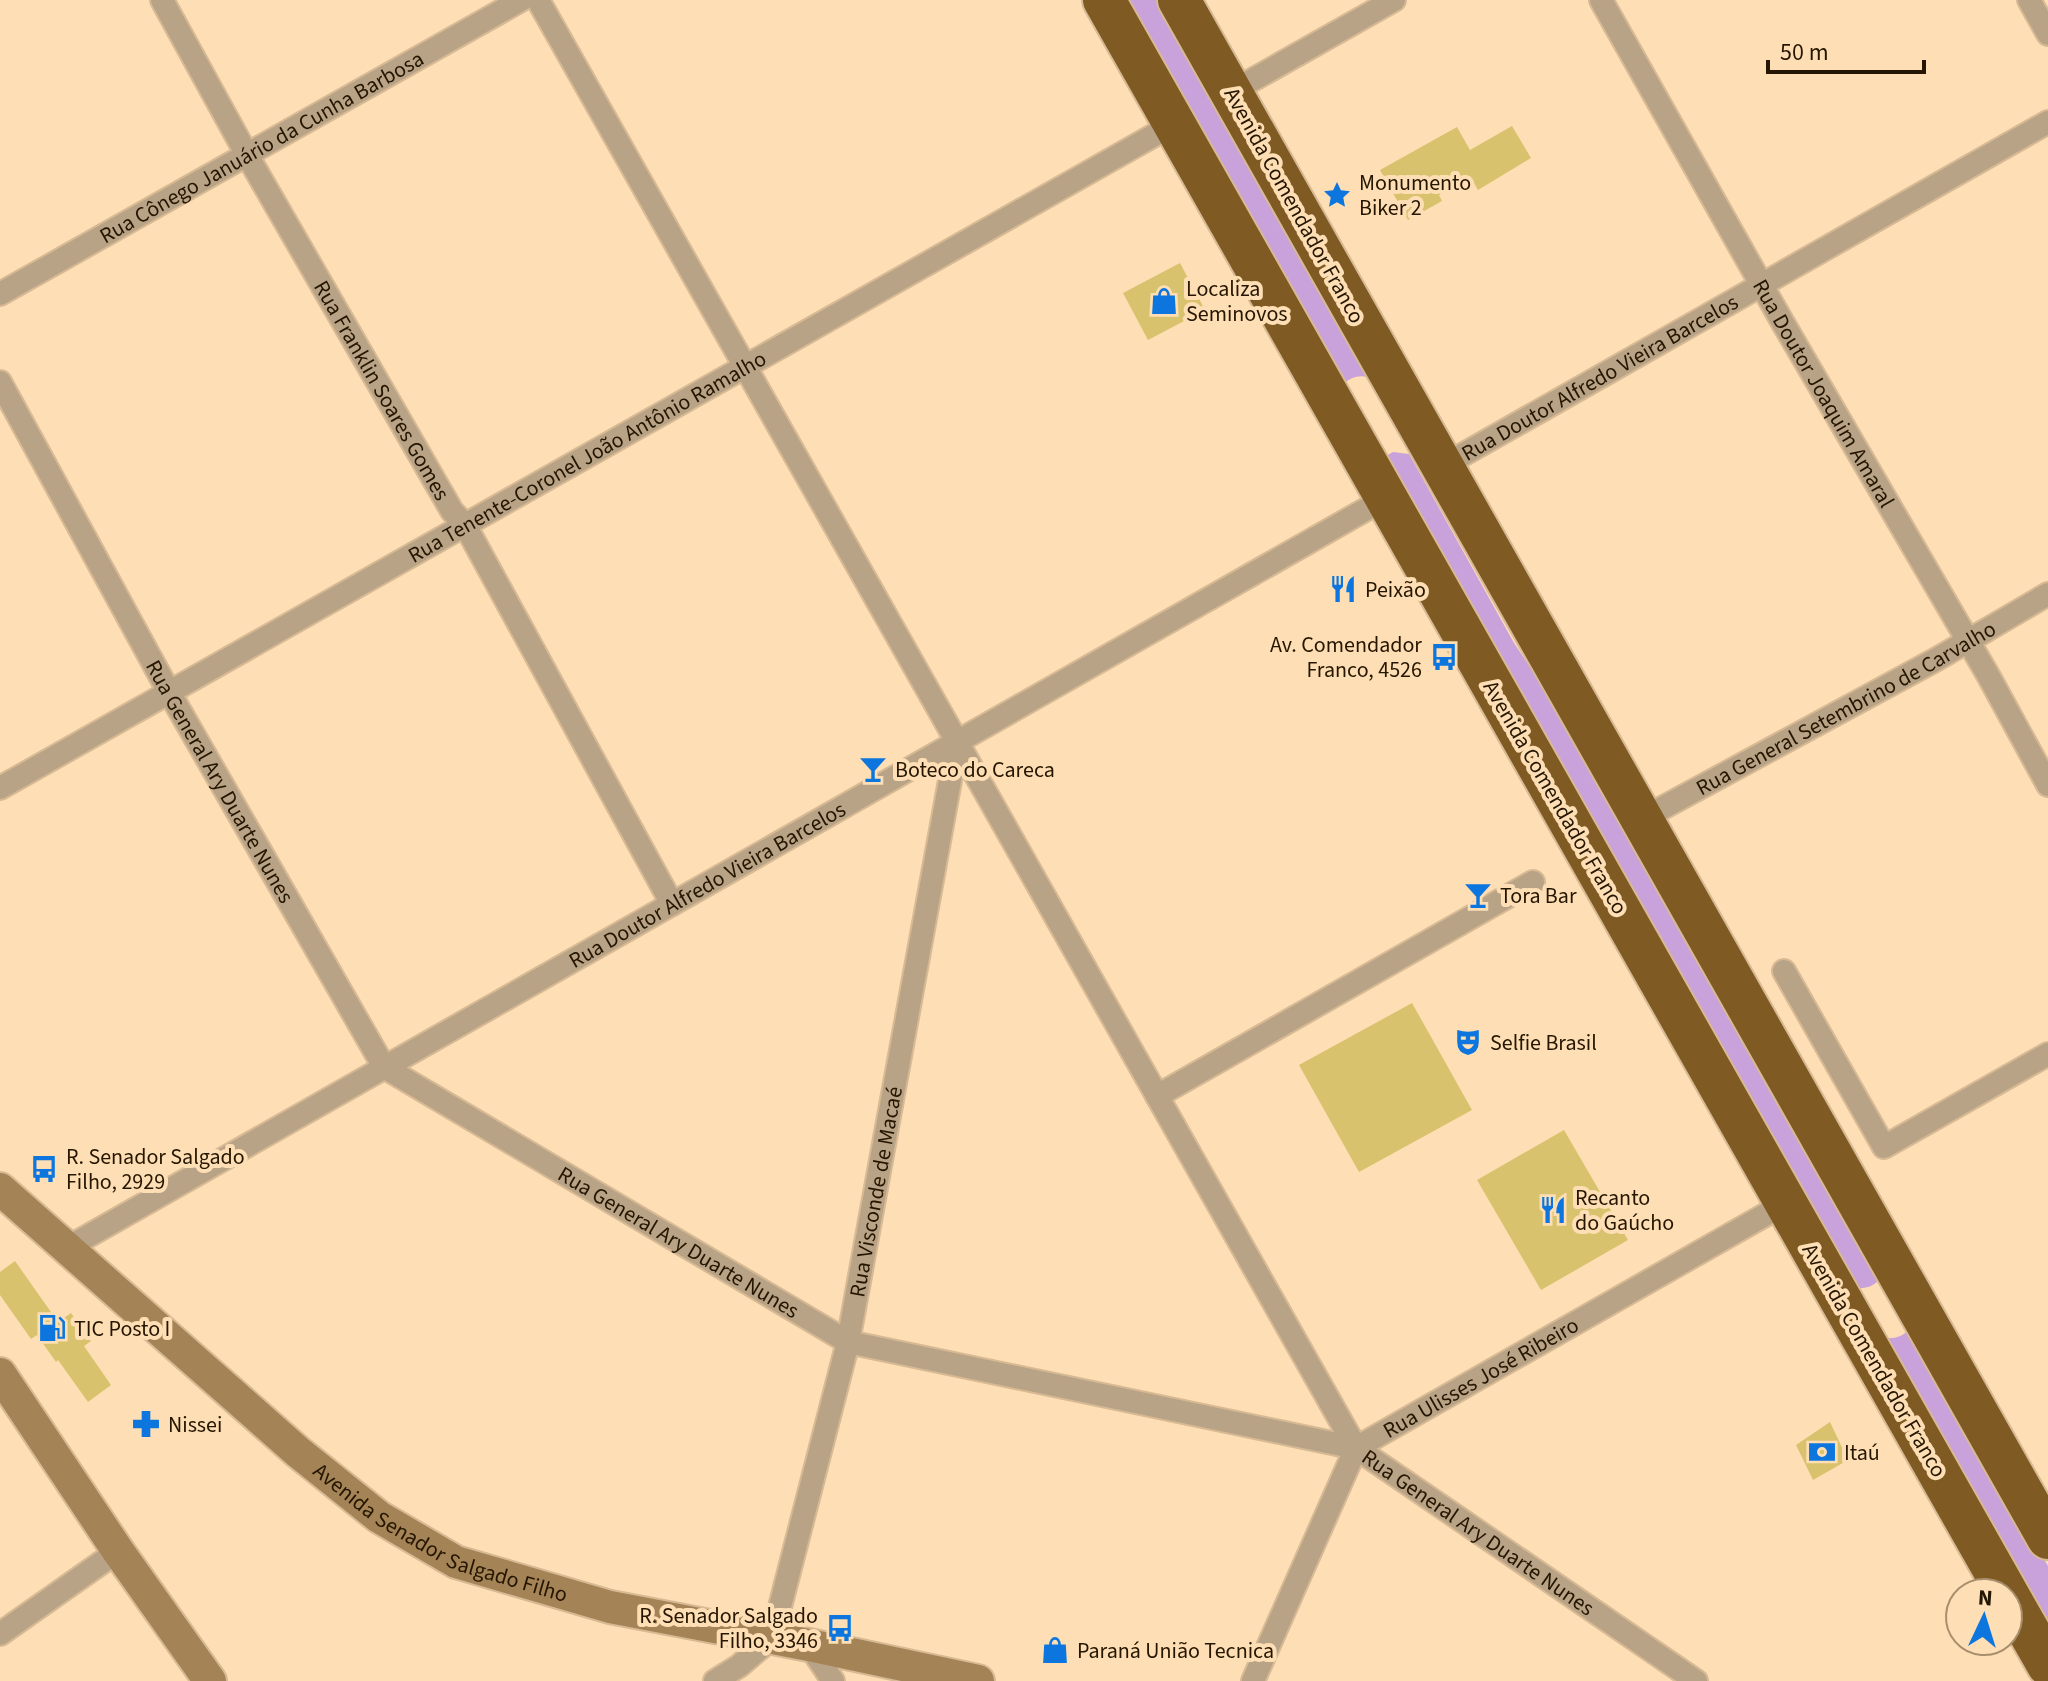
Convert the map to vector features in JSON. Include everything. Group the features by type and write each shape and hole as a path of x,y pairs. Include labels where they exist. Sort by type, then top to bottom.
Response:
{"highway":[{"name":"Avenida Comendador Franco","path":"1104,0 1998,1577"},
{"name":"Avenida Comendador Franco","path":"1179,0 2048,1538"},
{"path":"1352,436 1350,423 1353,409 1364,398 1379,394 1394,397 1408,405"},
{"path":"1834,1287 1849,1297 1864,1299 1878,1296 1899,1273"},
{"name":"Avenida Comendador Franco","path":"2024,1622 2048,1665"}],"main road":[{"name":"Avenida Senador Salgado Filho","path":"0,1189 309,1462 379,1517 456,1562 610,1607 978,1681"},
{"path":"0,1374 118,1551 210,1681"}],"street":[{"name":"Rua Franklin Soares Gomes","path":"162,0 247,155 452,511 465,525 672,904"},
{"name":"Rua Cônego Januário da Cunha Barbosa","path":"0,294 521,0"},
{"path":"538,0 1356,1448 1253,1681"},
{"path":"1231,92 1394,0"},
{"name":"Rua Doutor Joaquim Amaral","path":"1601,0 2048,785"},
{"path":"2029,0 2048,34"},
{"name":"Rua Doutor Alfredo Vieira Barcelos","path":"1443,466 2048,122"},
{"name":"Rua Tenente-Coronel João Antônio Ramalho","path":"0,788 1174,124"},
{"name":"Rua General Ary Duarte Nunes","path":"0,382 169,692 384,1067 848,1342 1356,1448 1696,1681"},
{"name":"Rua Doutor Alfredo Vieira Barcelos","path":"67,1248 1386,498"},
{"name":"Rua General Setembrino de Carvalho","path":"1642,819 1924,666 2048,594"},
{"name":"Rua Visconde de Macaé","path":"772,1638 848,1342 957,742"},
{"path":"1157,1096 1533,882"},
{"path":"1784,971 1884,1147 2048,1054"},
{"name":"Rua Ulisses José Ribeiro","path":"1356,1448 1786,1203"},
{"path":"0,1634 118,1551"},
{"path":"715,1681 739,1666 772,1638"},
{"path":"809,1645 833,1681"}],"shaded area":[{"path":"1122,0 1161,0 1375,379 1357,377 1341,385"},
{"path":"1393,452 1409,454 1514,643 1582,745 1883,1276 1874,1284 1854,1288 1386,456"},
{"path":"1912,1326 2048,1566 2048,1643 2024,1599 2024,1577 2012,1577 1882,1338 1905,1333"}],"building":[{"path":"1512,126 1531,158 1478,190 1470,176 1439,195 1442,201 1408,220 1380,170 1457,127 1470,150"},
{"name":"Localiza Seminovos","path":"1180,263 1205,310 1148,340 1123,293"},
{"path":"1412,1003 1472,1110 1359,1172 1299,1065"},
{"name":"Recanto do Gaúcho","path":"1564,1130 1628,1240 1541,1290 1477,1180"},
{"name":"TIC Posto I","path":"15,1261 58,1322 71,1313 91,1341 84,1346 111,1385 88,1402 37,1335 31,1339 0,1295 0,1272"},
{"name":"Itaú","path":"1830,1422 1848,1460 1813,1480 1796,1445"}],"place":[{"name":"Monumento Biker 2","path":"1337,195"},
{"name":"Localiza Seminovos","path":"1164,301"},
{"name":"Peixão","path":"1343,589"},
{"name":"Av. Comendador Franco, 4526","path":"1444,657"},
{"name":"Boteco do Careca","path":"873,769"},
{"name":"Tora Bar","path":"1478,895"},
{"name":"Selfie Brasil","path":"1468,1042"},
{"name":"R. Senador Salgado Filho, 2929","path":"44,1169"},
{"name":"Recanto do Gaúcho","path":"1553,1210"},
{"name":"TIC Posto I","path":"52,1328"},
{"name":"Nissei","path":"146,1424"},
{"name":"Itaú","path":"1822,1452"},
{"name":"R. Senador Salgado Filho, 3346","path":"840,1628"},
{"name":"Paraná União Tecnica","path":"1055,1650"}]}
